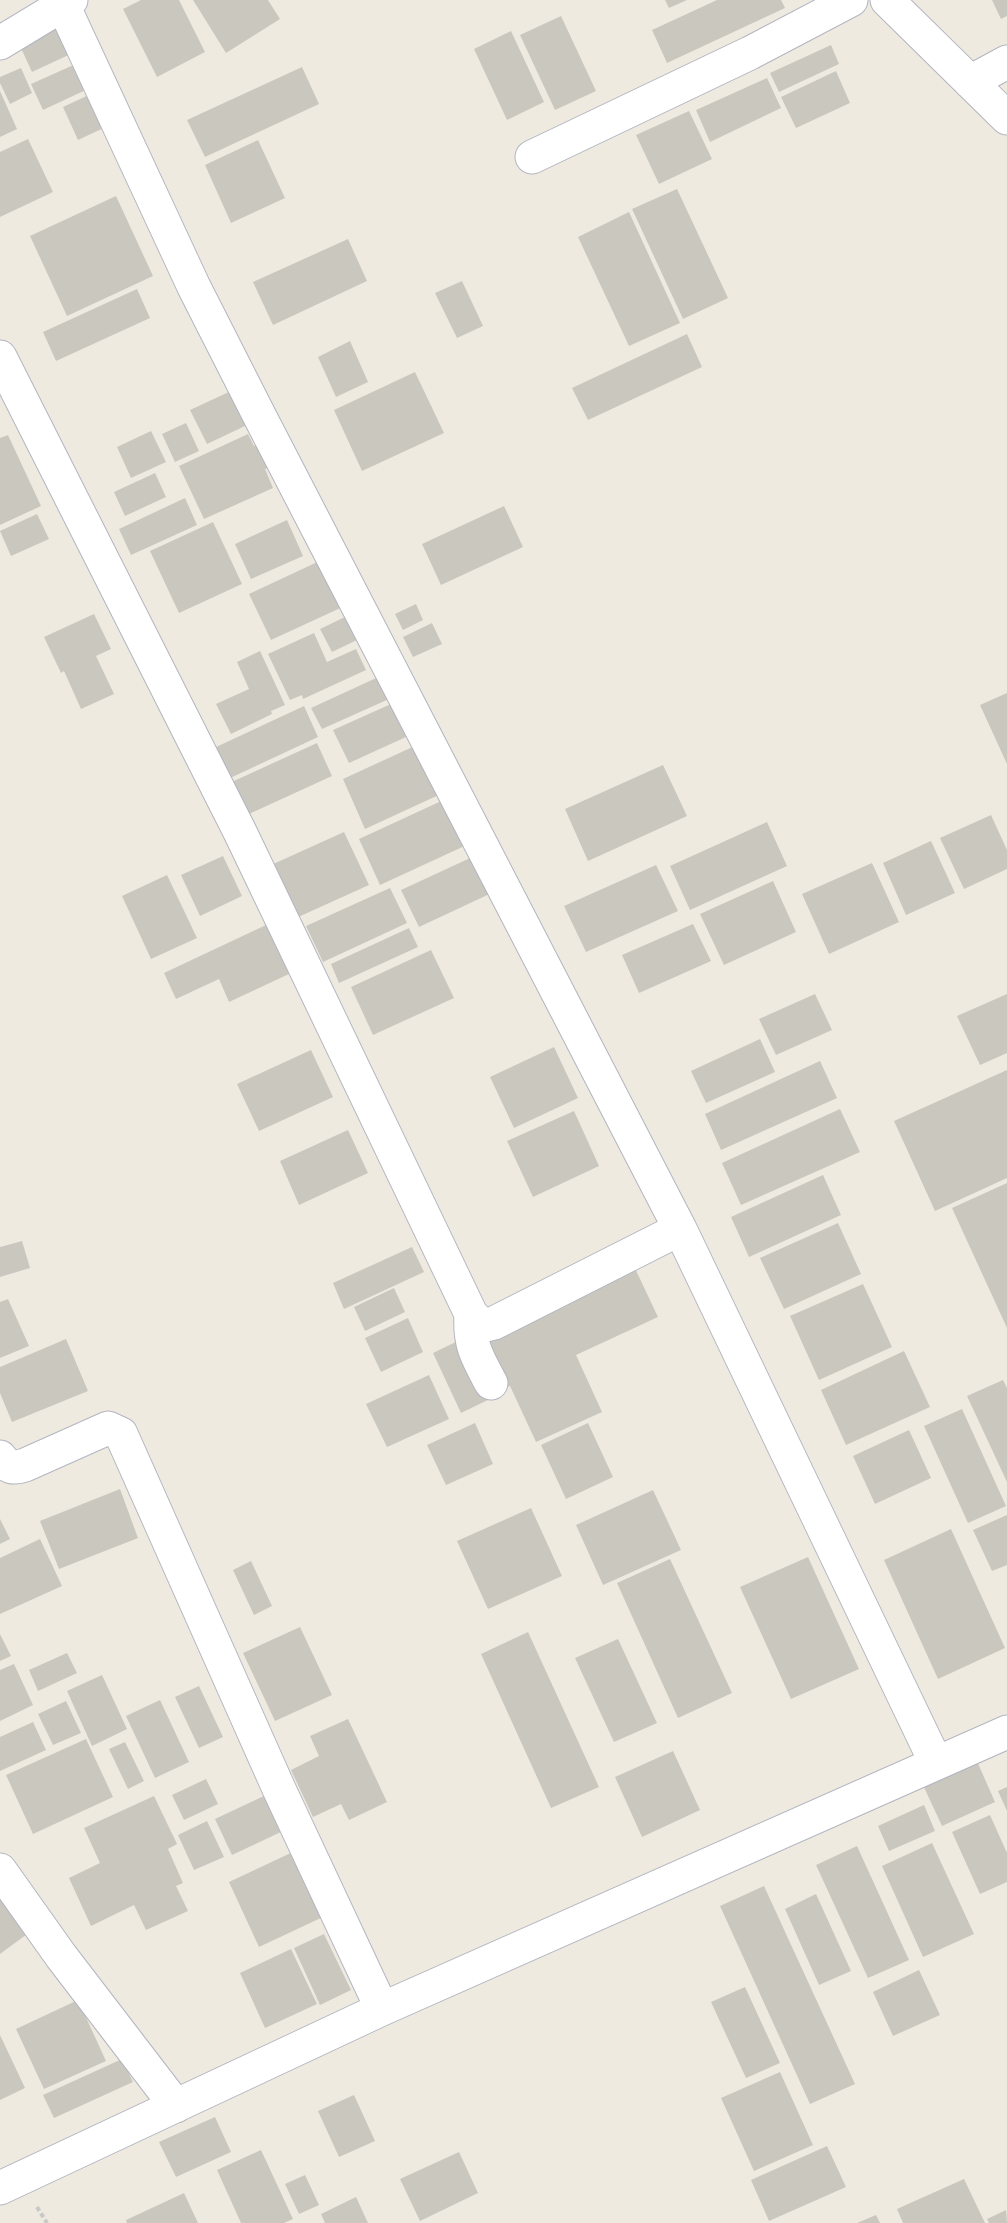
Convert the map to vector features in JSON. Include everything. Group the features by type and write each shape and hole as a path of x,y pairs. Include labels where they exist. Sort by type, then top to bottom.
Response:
{"street":[{"path":"532,157 750,53 851,0"},
{"path":"887,0 1007,118"},
{"path":"0,43 67,2 194,287 680,1229 936,1763"},
{"path":"970,82 1007,62"},
{"path":"0,357 240,832 471,1314 482,1326 489,1325 680,1229"},
{"path":"471,1314 470,1334 474,1351 491,1383"},
{"path":"0,1457 7,1466 14,1468 108,1428 121,1434 279,1789 382,2009"},
{"path":"0,2188 382,2009 1007,1732"},
{"path":"0,1870 61,1956 176,2106"}],"building":[{"path":"141,0 179,0 205,52 157,77 123,9"},
{"path":"193,0 268,0 280,19 226,53"},
{"path":"665,0 687,0 669,8"},
{"path":"717,0 781,0 785,8 667,63 652,30"},
{"path":"992,0 1007,0 1007,16 1001,19"},
{"path":"561,16 596,91 555,110 520,35"},
{"path":"63,26 75,52 32,72 20,46"},
{"path":"511,31 544,102 507,120 474,49"},
{"path":"831,45 839,64 779,92 770,73"},
{"path":"78,63 90,88 43,110 31,84"},
{"path":"302,67 319,104 205,157 187,120"},
{"path":"21,68 32,93 10,104 0,83 0,77"},
{"path":"836,71 850,103 796,128 781,97"},
{"path":"767,78 781,108 710,142 696,110"},
{"path":"0,91 17,129 0,137"},
{"path":"95,92 110,125 78,140 63,107"},
{"path":"689,111 712,159 659,184 636,135"},
{"path":"28,139 53,192 0,217 0,152"},
{"path":"258,140 285,198 231,223 205,165"},
{"path":"677,189 728,298 683,319 632,209"},
{"path":"116,196 153,276 67,316 30,236"},
{"path":"629,212 680,323 629,346 578,237"},
{"path":"348,239 367,281 273,325 253,282"},
{"path":"462,281 483,326 457,338 435,293"},
{"path":"137,289 150,318 56,361 43,332"},
{"path":"687,334 702,367 588,420 572,388"},
{"path":"350,341 368,382 336,397 318,357"},
{"path":"415,372 444,433 362,471 334,410"},
{"path":"231,391 247,425 207,444 190,410"},
{"path":"186,423 199,451 175,462 162,434"},
{"path":"151,431 166,462 131,478 117,447"},
{"path":"248,434 254,446 264,441 276,465 265,469 273,488 204,519 179,466"},
{"path":"8,435 41,506 0,525 0,438"},
{"path":"155,473 166,497 125,516 114,492"},
{"path":"185,498 197,525 131,555 119,529"},
{"path":"504,506 523,547 441,585 422,544"},
{"path":"37,514 49,539 11,556 0,531"},
{"path":"287,520 303,556 251,579 235,544"},
{"path":"213,522 242,584 179,613 150,551"},
{"path":"328,557 349,604 271,640 249,594"},
{"path":"416,604 423,620 403,630 395,614"},
{"path":"94,614 111,649 96,656 114,694 81,709 64,671 61,673 44,637"},
{"path":"347,616 357,640 332,652 320,629"},
{"path":"432,623 442,644 413,657 403,637"},
{"path":"314,633 327,662 356,649 366,670 303,699 302,695 290,700 268,654"},
{"path":"260,651 285,705 231,734 216,704 249,689 237,662"},
{"path":"387,673 398,695 322,729 311,708"},
{"path":"1007,693 1007,764 980,705"},
{"path":"391,704 406,737 349,763 333,730"},
{"path":"304,706 318,737 228,779 214,748"},
{"path":"317,743 332,776 238,819 223,786"},
{"path":"419,744 443,793 365,829 343,779"},
{"path":"663,765 687,816 588,861 565,809"},
{"path":"450,797 471,843 380,885 359,839"},
{"path":"991,815 1007,850 1007,869 964,889 940,838"},
{"path":"767,822 787,866 690,910 670,866"},
{"path":"344,832 369,885 296,918 271,865"},
{"path":"931,841 955,893 906,915 883,863"},
{"path":"481,853 498,890 419,927 401,890"},
{"path":"223,856 242,896 200,916 181,875"},
{"path":"872,863 899,922 829,954 802,894"},
{"path":"656,865 678,911 586,952 564,906"},
{"path":"167,875 197,938 151,959 122,896"},
{"path":"773,881 796,932 724,965 700,914"},
{"path":"390,888 407,923 323,962 306,926"},
{"path":"693,924 711,961 639,993 622,955"},
{"path":"266,925 289,974 229,1002 219,979 176,999 164,973"},
{"path":"409,928 418,947 339,983 331,964"},
{"path":"431,950 454,998 373,1035 351,987"},
{"path":"815,994 832,1030 776,1055 759,1019"},
{"path":"1007,994 1007,1053 980,1065 957,1016"},
{"path":"760,1039 775,1072 706,1103 691,1071"},
{"path":"554,1047 578,1098 514,1128 490,1077"},
{"path":"311,1050 333,1097 259,1131 237,1084"},
{"path":"820,1061 837,1098 721,1150 705,1114"},
{"path":"1007,1070 1007,1178 935,1211 894,1121"},
{"path":"840,1109 860,1152 741,1205 722,1163"},
{"path":"574,1111 599,1166 533,1197 507,1141"},
{"path":"348,1130 368,1173 299,1205 280,1161"},
{"path":"823,1175 841,1215 749,1257 731,1217"},
{"path":"1007,1183 1007,1328 952,1208"},
{"path":"838,1223 861,1274 784,1309 760,1258"},
{"path":"22,1241 30,1268 0,1277 0,1247"},
{"path":"412,1247 424,1272 344,1309 333,1283"},
{"path":"632,1262 658,1317 576,1355 602,1412 536,1442 510,1386 501,1389 476,1335"},
{"path":"863,1284 892,1347 819,1380 790,1316"},
{"path":"394,1288 405,1312 365,1331 354,1307"},
{"path":"8,1299 29,1346 0,1358 0,1302"},
{"path":"408,1318 423,1352 381,1372 365,1338"},
{"path":"66,1339 88,1391 12,1422 0,1393 0,1367"},
{"path":"462,1339 490,1399 461,1413 433,1353"},
{"path":"904,1351 930,1407 846,1445 821,1390"},
{"path":"429,1375 449,1419 387,1447 366,1404"},
{"path":"1003,1380 1007,1388 1007,1482 967,1396"},
{"path":"962,1409 1006,1506 968,1523 924,1426"},
{"path":"475,1423 493,1464 446,1485 427,1445"},
{"path":"588,1423 613,1477 566,1499 541,1445"},
{"path":"909,1430 931,1478 875,1504 853,1456"},
{"path":"120,1489 138,1538 59,1569 40,1521"},
{"path":"653,1490 681,1550 603,1585 576,1525"},
{"path":"531,1508 562,1576 488,1609 457,1541"},
{"path":"1007,1515 1007,1565 992,1571 973,1530"},
{"path":"0,1519 10,1539 0,1544"},
{"path":"951,1529 1005,1648 938,1679 884,1560"},
{"path":"40,1539 62,1586 0,1614 0,1558"},
{"path":"808,1557 859,1669 791,1699 740,1587"},
{"path":"670,1559 732,1693 678,1718 617,1583"},
{"path":"251,1561 272,1606 254,1615 233,1570"},
{"path":"300,1627 332,1695 275,1721 243,1653"},
{"path":"528,1632 599,1787 551,1808 481,1654"},
{"path":"0,1634 11,1656 0,1661"},
{"path":"618,1639 657,1723 614,1742 575,1658"},
{"path":"67,1653 77,1673 38,1691 29,1670"},
{"path":"14,1664 33,1705 0,1721 0,1670"},
{"path":"102,1675 127,1729 92,1746 67,1691"},
{"path":"199,1686 223,1737 199,1748 175,1697"},
{"path":"160,1700 189,1762 155,1778 126,1716"},
{"path":"66,1701 81,1733 53,1745 38,1714"},
{"path":"348,1719 387,1802 349,1820 341,1804 313,1817 291,1770 319,1756 310,1736"},
{"path":"33,1722 46,1750 0,1771 0,1737"},
{"path":"86,1739 113,1797 33,1834 6,1775"},
{"path":"125,1742 144,1781 128,1789 109,1749"},
{"path":"673,1751 700,1810 642,1837 615,1777"},
{"path":"976,1759 995,1802 942,1826 922,1783"},
{"path":"206,1779 218,1804 184,1820 172,1795"},
{"path":"1007,1787 1007,1811 998,1791"},
{"path":"266,1795 283,1831 232,1855 215,1819"},
{"path":"154,1796 177,1844 168,1849 183,1883 176,1886 188,1911 146,1930 134,1905 91,1926 69,1878 100,1863 84,1828"},
{"path":"924,1805 935,1831 889,1851 878,1826"},
{"path":"990,1815 1007,1853 1007,1882 980,1894 952,1832"},
{"path":"207,1821 224,1857 194,1870 178,1835"},
{"path":"932,1843 974,1934 923,1957 882,1866"},
{"path":"857,1846 909,1960 868,1978 816,1865"},
{"path":"295,1851 325,1916 259,1947 229,1882"},
{"path":"0,1884 34,1929 0,1954"},
{"path":"764,1886 855,2084 810,2104 720,1906"},
{"path":"816,1894 851,1971 819,1985 785,1909"},
{"path":"324,1934 351,1990 320,2005 294,1948"},
{"path":"291,1949 317,2004 265,2028 240,1973"},
{"path":"919,1970 940,2015 893,2036 873,1992"},
{"path":"745,1987 780,2063 746,2078 711,2002"},
{"path":"78,2000 106,2061 44,2089 16,2029"},
{"path":"0,2035 25,2088 0,2100"},
{"path":"122,2059 133,2082 54,2118 43,2095"},
{"path":"780,2072 813,2145 754,2171 721,2098"},
{"path":"354,2095 375,2141 339,2157 318,2111"},
{"path":"215,2117 231,2152 176,2177 159,2142"},
{"path":"827,2146 846,2187 769,2221 751,2180"},
{"path":"261,2150 293,2219 284,2223 241,2223 217,2170"},
{"path":"459,2152 478,2193 420,2221 400,2179"},
{"path":"305,2175 319,2205 299,2214 285,2184"},
{"path":"964,2179 985,2223 903,2223 897,2209"},
{"path":"184,2193 198,2223 127,2223 126,2220"},
{"path":"356,2197 368,2223 325,2223 321,2214"},
{"path":"1006,2210 1007,2223 989,2223 987,2219"},
{"path":"876,2215 880,2223 857,2223"}]}
